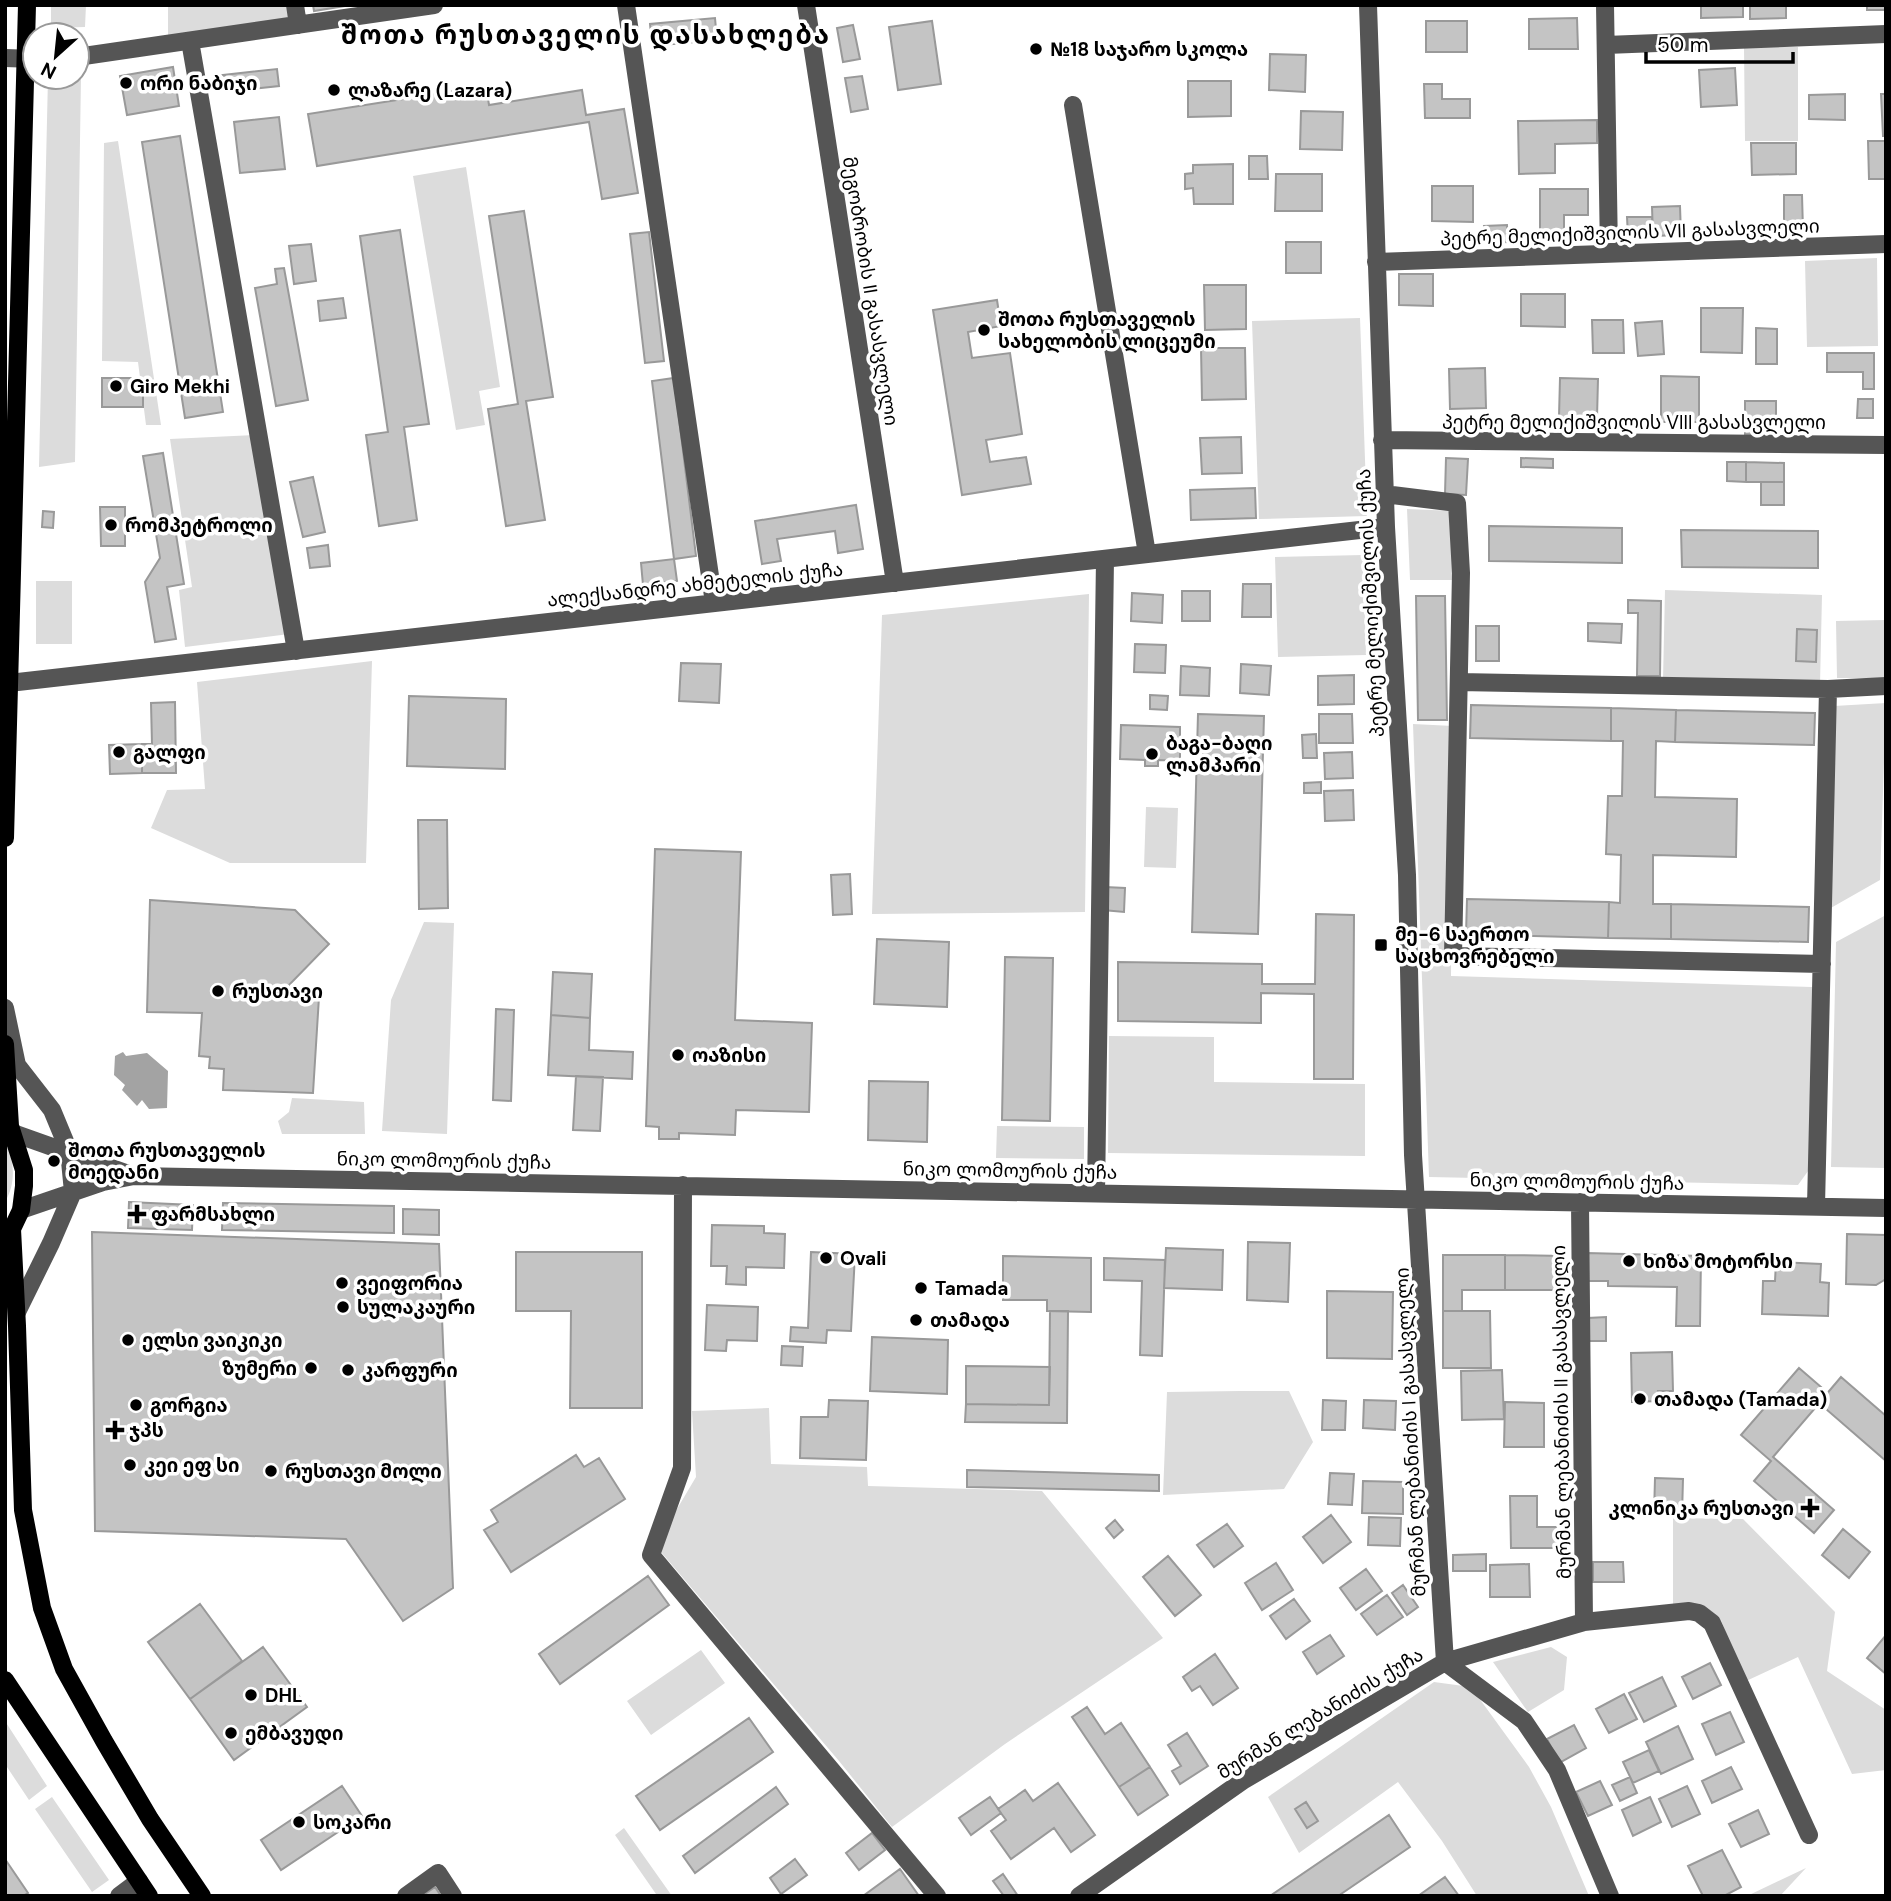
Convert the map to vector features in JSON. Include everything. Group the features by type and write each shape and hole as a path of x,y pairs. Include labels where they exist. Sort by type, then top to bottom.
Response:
{"main road":[{"path":"5,838 29,91"},
{"path":"5,1044 9,1127 23,1170 24,1186 21,1210 8,1230 17,1312 23,1510 42,1608 64,1669 150,1819 202,1896"},
{"path":"5,1680 144,1888"}],"street":[{"path":"295,5 298,25"},
{"path":"91,55 433,5"},
{"path":"626,5 714,603"},
{"name":"მეგობრობის II გასასვლელი","path":"806,5 895,583"},
{"name":"პეტრე მელიქიშვილის ქუჩა","path":"1368,5 1384,494 1406,875 1413,1155 1417,1199"},
{"path":"1605,5 1609,254"},
{"path":"1606,45 1886,34"},
{"path":"190,41 296,651"},
{"path":"1073,105 1147,554"},
{"name":"პეტრე მელიქიშვილის VII გასასვლელი","path":"1376,262 1886,244"},
{"name":"პეტრე მელიქიშვილის VIII გასასვლელი","path":"1382,440 1886,445"},
{"path":"1384,494 1457,503 1461,573 1453,956 1822,964"},
{"name":"ალექსანდრე ახმეტელის ქუჩა","path":"9,683 1386,527"},
{"path":"1096,1193 1105,559"},
{"path":"1459,682 1828,690 1886,686"},
{"path":"1816,1206 1828,690"},
{"path":"5,1008 17,1065 52,1110 69,1151 73,1192 17,1312"},
{"path":"9,1127 69,1151"},
{"name":"ნიკო ლომოურის ქუჩა","path":"69,1151 134,1176"},
{"name":"ნიკო ლომოურის ქუჩა","path":"73,1192 134,1176 1886,1208"},
{"path":"682,1185 682,1468 651,1555 937,1896"},
{"path":"21,1210 73,1192"},
{"name":"მურმან ლებანიძის I გასასვლელი","path":"1417,1199 1445,1662"},
{"name":"მურმან ლებანიძის II გასასვლელი","path":"1580,1202 1584,1622"},
{"path":"1445,1662 1584,1622 1689,1611 1699,1613 1707,1618 1717,1634 1809,1835"},
{"name":"მურმან ლებანიძის ქუჩა","path":"1079,1896 1244,1780 1445,1662 1524,1721 1557,1770 1610,1896"},
{"path":"406,1896 438,1873 453,1896"},
{"path":"119,1896 144,1888"}],"shaded area":[{"path":"51,5 86,5 85,21 51,21"},
{"path":"168,5 290,5 292,19 168,38"},
{"path":"1744,47 1798,47 1798,141 1745,141"},
{"path":"48,91 81,91 75,462 39,467"},
{"path":"118,141 161,425 146,425 138,362 102,361 104,143"},
{"path":"466,167 500,387 479,391 485,425 456,430 413,176"},
{"path":"1877,258 1878,346 1807,347 1805,261"},
{"path":"1360,318 1367,516 1259,519 1252,321"},
{"path":"255,435 289,634 185,647 179,590 192,587 170,439"},
{"path":"1407,509 1455,511 1459,580 1410,580"},
{"path":"1363,555 1366,655 1278,657 1275,557"},
{"path":"36,581 72,581 72,644 36,644"},
{"path":"1665,590 1822,595 1820,684 1663,680"},
{"path":"1089,594 1085,912 872,914 882,615"},
{"path":"1886,620 1886,678 1837,678 1836,621"},
{"path":"372,661 366,863 230,863 151,828 167,790 205,789 197,682"},
{"path":"1886,703 1880,880 1829,909 1834,706"},
{"path":"1413,724 1453,726 1451,976 1812,987 1811,1167 1798,1185 1429,1177"},
{"path":"1146,807 1178,808 1176,868 1144,867"},
{"path":"1886,915 1886,1168 1831,1167 1836,942"},
{"path":"424,922 454,923 447,1134 382,1131 391,1000"},
{"path":"1109,1036 1214,1037 1214,1082 1365,1084 1365,1156 1108,1153"},
{"path":"123,1052 126,1056 147,1053 168,1071 167,1108 149,1109 142,1100 137,1106 122,1090 125,1085 114,1075 115,1056"},
{"path":"292,1098 364,1102 365,1134 282,1134 278,1121 289,1112"},
{"path":"997,1126 1084,1127 1084,1159 996,1158"},
{"path":"5,1142 13,1172 11,1188 5,1202"},
{"path":"1289,1391 1313,1442 1284,1489 1163,1495 1167,1392"},
{"path":"769,1408 771,1464 867,1467 868,1486 1042,1491 1163,1638 1005,1744 892,1827 661,1552 674,1514 696,1477 692,1411"},
{"path":"1673,1518 1743,1519 1835,1612 1827,1671 1886,1710 1886,1770 1852,1774 1798,1657 1744,1682 1721,1620 1710,1610 1673,1609"},
{"path":"1551,1647 1567,1657 1564,1690 1528,1712 1493,1662"},
{"path":"701,1650 725,1683 651,1735 627,1701"},
{"path":"1434,1682 1471,1687 1529,1767 1551,1807 1589,1896 1477,1896 1442,1841 1398,1782 1299,1853 1268,1797"},
{"path":"5,1721 47,1786 29,1800 5,1764"},
{"path":"52,1797 109,1880 92,1892 35,1809"},
{"path":"624,1828 672,1896 655,1896 615,1835"},
{"path":"1806,1868 1780,1896 1747,1896"}],"building":[{"path":"313,5 351,5 314,11"},
{"path":"1701,5 1743,5 1743,17 1701,18"},
{"path":"1750,5 1786,5 1786,18 1750,19"},
{"path":"1867,5 1886,5 1886,10 1867,10"},
{"path":"715,18 717,40 652,46 650,24"},
{"path":"1577,18 1578,49 1529,49 1529,19"},
{"path":"932,21 941,84 898,90 889,27"},
{"path":"1426,21 1467,21 1467,52 1426,52"},
{"path":"853,25 860,59 843,62 837,28"},
{"path":"1270,54 1306,55 1305,92 1269,90"},
{"path":"173,67 179,106 127,115 120,76"},
{"path":"1735,68 1737,105 1701,107 1699,70"},
{"path":"277,69 279,86 242,90 223,75"},
{"path":"862,76 868,109 851,112 845,78"},
{"path":"1188,81 1231,81 1231,116 1188,117"},
{"path":"1424,84 1442,84 1442,99 1470,99 1470,118 1425,118"},
{"path":"486,86 489,105 582,90 586,115 624,109 638,193 602,199 589,122 317,166 308,114"},
{"path":"1845,94 1845,120 1809,119 1809,95"},
{"path":"1881,94 1886,94 1886,136 1883,136"},
{"path":"1301,111 1343,112 1342,150 1300,149"},
{"path":"279,117 285,169 240,173 234,122"},
{"path":"1597,120 1597,143 1555,144 1555,173 1519,174 1518,121"},
{"path":"180,136 223,412 185,418 142,142"},
{"path":"1868,141 1886,141 1886,179 1869,179"},
{"path":"1751,143 1796,143 1796,174 1752,175"},
{"path":"1249,156 1267,156 1268,179 1249,179"},
{"path":"1233,164 1233,204 1194,204 1193,188 1185,189 1185,174 1193,173 1193,165"},
{"path":"1276,174 1322,174 1322,211 1275,211"},
{"path":"1432,186 1473,186 1473,222 1432,221"},
{"path":"1540,189 1588,189 1588,215 1564,215 1564,232 1540,232"},
{"path":"1784,195 1802,195 1803,230 1784,230"},
{"path":"1680,206 1681,235 1653,236 1652,207"},
{"path":"524,211 553,397 526,401 545,520 506,526 488,409 518,404 489,216"},
{"path":"1627,217 1652,217 1653,236 1628,236"},
{"path":"1507,225 1508,242 1485,243 1484,226"},
{"path":"400,230 429,424 404,427 417,520 379,526 366,435 388,432 360,236"},
{"path":"649,232 664,361 645,363 630,234"},
{"path":"1286,242 1321,242 1321,273 1286,273"},
{"path":"311,244 316,281 294,284 289,246"},
{"path":"284,268 308,400 276,406 255,288 277,284 275,269"},
{"path":"1399,274 1433,274 1433,306 1399,305"},
{"path":"1204,285 1246,285 1246,329 1205,330"},
{"path":"1521,294 1565,294 1565,327 1521,326"},
{"path":"343,298 346,318 320,321 318,301"},
{"path":"997,300 1001,326 968,332 972,358 1010,353 1022,434 986,440 990,462 1026,457 1031,484 962,495 933,310"},
{"path":"1701,308 1743,308 1742,353 1701,352"},
{"path":"1592,320 1623,320 1624,353 1593,353"},
{"path":"1662,321 1664,354 1638,356 1635,323"},
{"path":"1756,328 1777,329 1777,364 1756,364"},
{"path":"1201,348 1245,348 1246,399 1202,400"},
{"path":"1827,353 1874,353 1874,389 1863,389 1863,372 1827,372"},
{"path":"1485,368 1486,408 1450,409 1449,369"},
{"path":"1661,376 1699,377 1699,422 1661,422"},
{"path":"102,378 143,378 143,407 102,407"},
{"path":"674,378 696,556 674,559 652,381"},
{"path":"1560,378 1598,379 1597,418 1559,417"},
{"path":"1858,399 1873,399 1873,418 1857,418"},
{"path":"1745,401 1776,401 1776,435 1745,434"},
{"path":"1241,437 1242,473 1202,474 1200,438"},
{"path":"163,453 184,584 167,587 176,639 155,642 145,582 160,558 143,456"},
{"path":"1446,458 1468,459 1466,495 1445,494"},
{"path":"1521,458 1553,459 1553,468 1521,467"},
{"path":"1727,462 1746,462 1746,482 1727,481"},
{"path":"1746,462 1784,463 1784,482 1746,482"},
{"path":"313,477 325,532 303,537 290,482"},
{"path":"1761,482 1784,482 1784,505 1761,505"},
{"path":"1255,488 1256,518 1191,520 1190,490"},
{"path":"856,505 863,549 838,553 835,531 777,539 781,561 762,564 755,521"},
{"path":"100,507 125,507 125,546 101,546"},
{"path":"43,511 54,512 53,528 42,527"},
{"path":"1489,526 1622,528 1622,563 1489,561"},
{"path":"1681,530 1818,531 1818,568 1682,567"},
{"path":"328,545 330,566 310,568 307,548"},
{"path":"674,559 677,581 643,585 641,563"},
{"path":"1243,584 1271,584 1271,617 1242,617"},
{"path":"1182,591 1210,591 1210,621 1182,621"},
{"path":"1132,593 1163,595 1162,623 1131,621"},
{"path":"1416,596 1445,596 1447,720 1418,720"},
{"path":"1628,600 1661,601 1660,676 1637,676 1638,613 1628,613"},
{"path":"1588,623 1622,624 1621,643 1588,641"},
{"path":"1476,626 1499,626 1499,661 1476,661"},
{"path":"1797,629 1817,630 1816,662 1796,661"},
{"path":"1135,644 1166,645 1165,673 1134,672"},
{"path":"681,663 721,664 719,703 679,701"},
{"path":"1241,664 1271,666 1269,695 1240,693"},
{"path":"1181,666 1210,668 1209,696 1180,695"},
{"path":"1354,675 1354,704 1318,705 1318,676"},
{"path":"1150,695 1168,696 1167,710 1150,709"},
{"path":"409,696 506,699 505,769 407,766"},
{"path":"175,702 176,773 142,773 142,744 152,744 151,703"},
{"path":"1471,705 1611,708 1611,741 1470,738"},
{"path":"1611,708 1676,710 1675,742 1656,741 1655,797 1737,799 1736,857 1653,855 1653,904 1671,904 1671,939 1608,938 1609,902 1620,903 1621,855 1606,854 1608,796 1622,796 1623,741 1611,741"},
{"path":"1676,710 1815,713 1814,745 1675,742"},
{"path":"1198,714 1264,716 1258,934 1192,932"},
{"path":"1319,714 1352,714 1353,743 1319,743"},
{"path":"1121,725 1180,727 1180,761 1158,760 1158,766 1145,766 1145,760 1120,759"},
{"path":"1316,734 1317,758 1303,758 1302,735"},
{"path":"142,744 142,773 110,774 109,745"},
{"path":"1352,752 1353,778 1325,779 1324,753"},
{"path":"1321,782 1321,793 1304,793 1304,783"},
{"path":"1353,790 1354,820 1325,821 1324,791"},
{"path":"418,820 447,820 448,908 419,909"},
{"path":"655,849 741,852 735,1020 812,1023 809,1112 736,1110 735,1135 679,1133 679,1139 659,1139 659,1127 646,1126"},
{"path":"850,874 852,914 833,915 831,875"},
{"path":"1105,887 1125,888 1124,912 1103,910"},
{"path":"1467,899 1609,902 1608,938 1466,934"},
{"name":"რუსთავი","path":"150,900 295,910 329,944 289,985 288,997 319,997 313,1093 223,1090 224,1069 209,1068 210,1057 199,1056 202,1013 147,1012"},
{"path":"1671,904 1809,907 1808,942 1671,939"},
{"path":"1316,914 1354,915 1353,1079 1314,1079 1314,994 1261,993 1261,1023 1118,1021 1118,962 1262,964 1262,984 1315,984"},
{"path":"877,939 949,942 947,1007 874,1004"},
{"path":"1005,957 1053,958 1050,1121 1002,1120"},
{"path":"553,972 592,974 590,1018 551,1015"},
{"path":"496,1009 514,1010 511,1101 493,1100"},
{"path":"551,1015 590,1018 589,1050 633,1052 632,1079 548,1075"},
{"path":"576,1076 603,1077 600,1131 573,1130"},
{"path":"869,1081 928,1082 927,1142 868,1140"},
{"path":"129,1202 193,1205 192,1230 128,1228"},
{"path":"223,1203 394,1206 394,1233 222,1230"},
{"path":"403,1209 439,1210 439,1235 403,1234"},
{"path":"712,1225 764,1226 764,1233 785,1234 784,1268 746,1267 746,1285 726,1284 727,1266 711,1266"},
{"name":"რუსთავი მოლი","path":"92,1232 439,1244 453,1588 403,1621 346,1539 95,1531"},
{"path":"1847,1234 1886,1235 1886,1279 1876,1285 1846,1284"},
{"path":"1248,1242 1290,1243 1288,1302 1247,1300"},
{"path":"1166,1248 1223,1250 1222,1290 1164,1288"},
{"path":"516,1252 642,1252 642,1408 570,1408 571,1311 516,1311"},
{"path":"811,1252 855,1254 851,1331 827,1330 826,1343 790,1341 791,1327 808,1328"},
{"path":"1587,1253 1701,1256 1700,1326 1676,1326 1677,1287 1608,1286 1608,1281 1587,1281"},
{"path":"1443,1255 1505,1255 1505,1290 1462,1290 1462,1311 1443,1311"},
{"path":"1505,1255 1564,1256 1564,1290 1505,1290"},
{"path":"1003,1256 1091,1258 1091,1312 1047,1311 1047,1300 1003,1300"},
{"path":"1104,1258 1165,1260 1162,1356 1140,1355 1142,1281 1104,1280"},
{"path":"1776,1262 1821,1264 1820,1282 1829,1283 1828,1316 1762,1314 1763,1281 1775,1281"},
{"path":"1327,1291 1393,1292 1392,1359 1327,1358"},
{"path":"707,1305 758,1307 757,1341 727,1340 726,1351 705,1350"},
{"path":"1050,1311 1068,1311 1067,1423 965,1422 966,1404 1049,1405"},
{"path":"1443,1311 1490,1311 1491,1368 1443,1368"},
{"path":"1606,1317 1606,1341 1589,1341 1588,1318"},
{"path":"872,1337 948,1340 947,1394 870,1391"},
{"path":"782,1346 803,1347 802,1366 781,1365"},
{"path":"1672,1352 1673,1391 1658,1391 1659,1401 1632,1402 1631,1353"},
{"path":"966,1366 1050,1367 1049,1405 966,1404"},
{"path":"1799,1368 1828,1393 1773,1457 1834,1510 1814,1533 1754,1481 1771,1461 1741,1435"},
{"path":"1502,1370 1504,1419 1462,1420 1461,1371"},
{"path":"1841,1377 1886,1416 1886,1461 1819,1403"},
{"path":"829,1400 868,1401 866,1460 800,1458 801,1417 828,1417"},
{"path":"1323,1400 1346,1401 1345,1430 1322,1430"},
{"path":"1364,1400 1396,1401 1395,1430 1363,1428"},
{"path":"1505,1402 1544,1403 1544,1447 1504,1447"},
{"path":"576,1455 584,1467 599,1458 625,1499 511,1572 484,1530 498,1522 491,1510"},
{"path":"967,1470 1159,1475 1159,1491 967,1487"},
{"path":"1330,1473 1354,1474 1352,1505 1328,1504"},
{"path":"1655,1478 1683,1479 1682,1515 1654,1515"},
{"path":"1363,1481 1403,1482 1403,1514 1362,1513"},
{"path":"1510,1496 1537,1496 1537,1527 1562,1527 1562,1548 1511,1548"},
{"path":"1331,1515 1351,1542 1323,1563 1303,1537"},
{"path":"1369,1517 1401,1518 1400,1546 1368,1545"},
{"path":"1115,1520 1123,1530 1114,1538 1106,1528"},
{"path":"1227,1524 1243,1546 1214,1567 1197,1545"},
{"path":"1843,1529 1870,1552 1849,1578 1822,1555"},
{"path":"1486,1554 1486,1571 1453,1571 1453,1555"},
{"path":"1168,1556 1201,1595 1175,1616 1143,1577"},
{"path":"1593,1562 1623,1562 1624,1582 1593,1582"},
{"path":"1276,1563 1293,1590 1262,1610 1245,1583"},
{"path":"1529,1564 1530,1597 1490,1597 1490,1565"},
{"path":"1366,1569 1382,1591 1356,1610 1340,1588"},
{"path":"648,1576 669,1605 560,1684 539,1654"},
{"path":"1403,1585 1418,1607 1407,1615 1392,1593"},
{"path":"1387,1595 1403,1617 1377,1635 1361,1614"},
{"path":"1294,1599 1310,1621 1286,1639 1270,1616"},
{"path":"200,1604 242,1661 190,1699 148,1642"},
{"path":"1330,1635 1344,1656 1317,1674 1303,1652"},
{"path":"1886,1635 1886,1674 1867,1658"},
{"path":"263,1647 307,1707 234,1760 190,1699"},
{"path":"1215,1654 1238,1688 1213,1705 1200,1686 1192,1691 1183,1677"},
{"path":"1710,1663 1721,1685 1693,1699 1682,1677"},
{"path":"1662,1677 1676,1706 1644,1722 1629,1693"},
{"path":"1624,1694 1637,1719 1609,1733 1596,1709"},
{"path":"1087,1707 1105,1734 1121,1723 1150,1767 1119,1787 1072,1717"},
{"path":"1730,1712 1744,1742 1716,1755 1702,1724"},
{"path":"749,1718 773,1752 660,1830 636,1796"},
{"path":"1574,1725 1586,1748 1559,1763 1547,1739"},
{"path":"1678,1726 1693,1759 1661,1774 1646,1742"},
{"path":"1187,1733 1208,1766 1180,1784 1172,1771 1181,1766 1168,1745"},
{"path":"1649,1750 1659,1771 1633,1783 1623,1762"},
{"path":"1150,1767 1168,1795 1138,1815 1119,1787"},
{"path":"1731,1767 1742,1789 1712,1803 1702,1781"},
{"path":"1630,1777 1637,1793 1620,1801 1612,1785"},
{"path":"1600,1781 1612,1805 1588,1816 1576,1792"},
{"path":"1058,1783 1095,1835 1071,1852 1054,1828 1011,1859 991,1831 1006,1820 998,1809 1025,1790 1033,1801"},
{"path":"342,1786 362,1816 281,1870 261,1840"},
{"path":"1687,1786 1700,1814 1672,1827 1659,1799"},
{"path":"776,1787 788,1804 695,1873 683,1856"},
{"path":"990,1797 1001,1813 971,1835 959,1818"},
{"path":"1650,1797 1661,1822 1633,1836 1622,1810"},
{"path":"1306,1802 1318,1821 1307,1828 1295,1809"},
{"path":"1758,1810 1769,1834 1741,1847 1729,1824"},
{"path":"1389,1815 1410,1847 1338,1896 1270,1896"},
{"path":"872,1833 885,1850 859,1870 846,1853"},
{"path":"1722,1850 1741,1887 1724,1896 1703,1896 1688,1866"},
{"path":"5,1859 28,1893 23,1896 5,1896"},
{"path":"795,1859 807,1875 781,1894 770,1878"},
{"path":"900,1869 919,1896 863,1896"},
{"path":"1003,1874 1018,1896 1004,1896 993,1881"},
{"path":"1445,1877 1459,1896 1418,1896"},
{"path":"435,1887 441,1896 422,1896"}],"place":[{"name":"№18 საჯარო სკოლა","path":"1036,49"},
{"name":"ორი ნაბიჯი","path":"126,83"},
{"name":"ლაზარე (Lazara)","path":"334,90"},
{"name":"შოთა რუსთაველის სახელობის ლიცეუმი","path":"984,330"},
{"name":"Giro Mekhi","path":"116,386"},
{"name":"რომპეტროლი","path":"111,525"},
{"name":"გალფი","path":"119,752"},
{"name":"ბაგა-ბაღი ლამპარი","path":"1152,754"},
{"name":"მე-6 საერთო საცხოვრებელი","path":"1381,945"},
{"name":"რუსთავი","path":"218,991"},
{"name":"ოაზისი","path":"678,1055"},
{"name":"შოთა რუსთაველის მოედანი","path":"54,1161"},
{"name":"ფარმსახლი","path":"137,1214"},
{"name":"Ovali","path":"826,1258"},
{"name":"ხიზა მოტორსი","path":"1629,1261"},
{"name":"ვეიფორია","path":"342,1283"},
{"name":"Tamada","path":"921,1288"},
{"name":"სულაკაური","path":"343,1307"},
{"name":"თამადა","path":"916,1320"},
{"name":"ელსი ვაიკიკი","path":"128,1340"},
{"name":"ზუმერი","path":"311,1368"},
{"name":"კარფური","path":"348,1370"},
{"name":"თამადა (Tamada)","path":"1640,1399"},
{"name":"გორგია","path":"136,1405"},
{"name":"ჯპს","path":"115,1430"},
{"name":"კეი ეფ სი","path":"130,1465"},
{"name":"რუსთავი მოლი","path":"271,1471"},
{"name":"კლინიკა რუსთავი","path":"1810,1508"},
{"name":"DHL","path":"251,1695"},
{"name":"ემბავუდი","path":"231,1733"},
{"name":"სოკარი","path":"299,1822"}],"district":[{"name":"შოთა რუსთაველის დასახლება","path":"586,35"}]}
